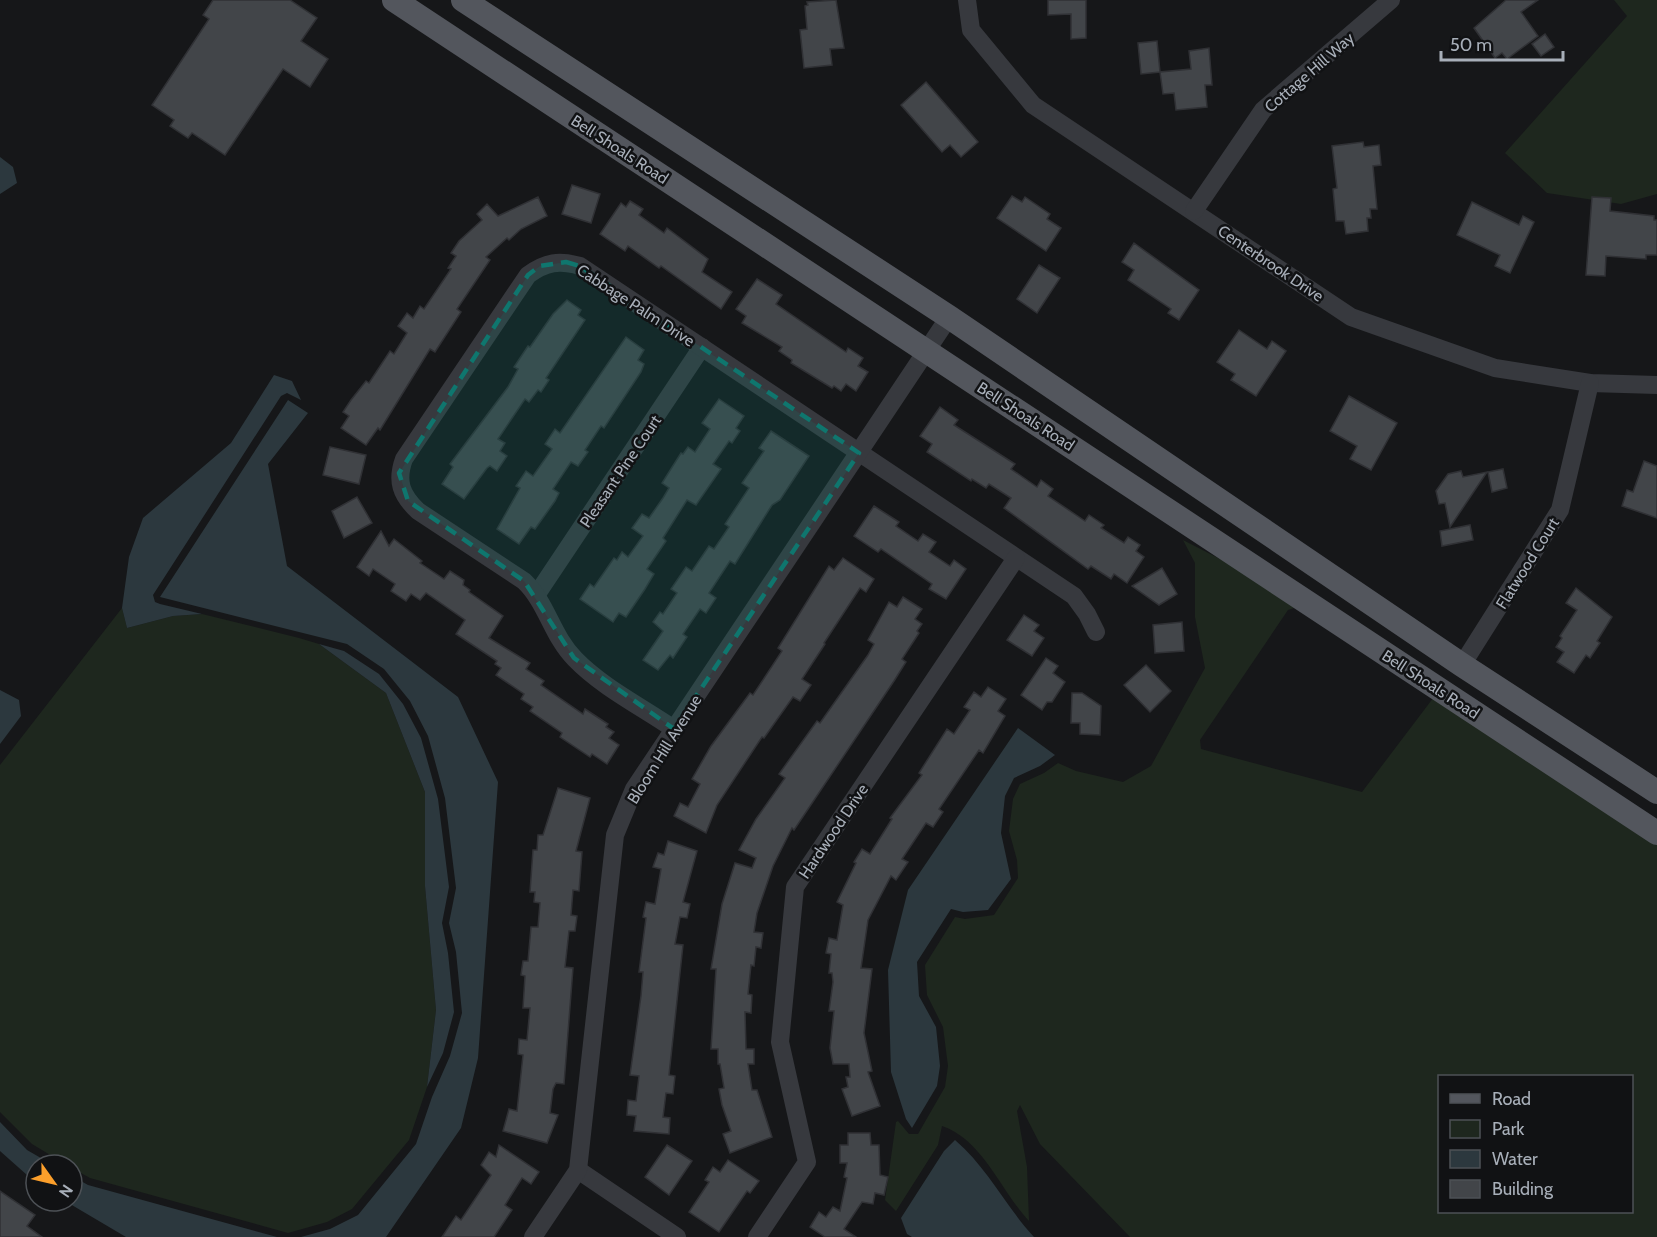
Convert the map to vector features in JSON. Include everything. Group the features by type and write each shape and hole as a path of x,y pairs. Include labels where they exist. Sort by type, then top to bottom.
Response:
{"main road":[{"name":"Bell Shoals Road","path":"394,0 1657,833"},
{"name":"Bell Shoals Road","path":"463,0 949,317 1462,665 1657,792"}],"street":[{"name":"Centerbrook Drive","path":"967,0 971,30 1033,105 1351,317 1495,368 1590,383 1657,385"},
{"name":"Cottage Hill Way","path":"1194,211 1263,110 1391,0"},
{"name":"Cabbage Palm Drive","path":"674,729 593,674 574,658 561,641 537,594 524,581 408,501 400,488 399,473 405,459 528,275 540,266 566,262 580,266 1074,596 1096,632"},
{"name":"Bloom Hill Avenue","path":"533,1237 578,1170 615,835 634,789 949,317"},
{"name":"Pleasant Pine Court","path":"537,594 702,347"},
{"name":"Flatwood Court","path":"1462,665 1560,510 1590,383"},
{"name":"Hardwood Drive","path":"757,1237 807,1162 780,1042 795,888 1016,558"},
{"path":"578,1170 677,1237"}],"highlighted area":[{"path":"566,262 580,266 859,453 674,729 574,658 524,581 408,501 399,473 528,275 540,266"}],"green space":[{"path":"1614,0 1657,0 1657,194 1621,204 1547,193 1505,153 1627,16"},
{"path":"1183,540 1323,612 1297,607 1288,610 1200,740 1201,749 1362,792 1440,689 1657,840 1657,1237 1130,1237 1040,1144 1020,1105 1017,1111 1027,1167 1029,1221 980,1154 969,1142 942,1126 938,1145 896,1211 885,1200 896,1122 898,1121 909,1134 918,1134 945,1087 948,1066 943,1027 927,995 925,965 955,917 965,919 994,915 1018,878 1017,860 1009,831 1013,799 1020,784 1044,773 1058,763 1076,771 1123,782 1151,766 1205,668 1195,617 1195,563"},
{"path":"122,608 127,628 173,616 202,614 319,644 386,693 425,792 425,886 436,1010 427,1087 409,1140 352,1209 327,1222 288,1233 90,1178 84,1175 84,1153 47,1153 32,1144 0,1112 0,765"}],"water":[{"path":"0,157 13,167 17,183 0,194"},
{"path":"274,375 292,381 301,400 287,393 281,396 153,595 155,602 160,604 202,614 173,616 127,628 122,608 129,557 143,518 231,443"},
{"path":"288,400 308,413 268,464 287,566 458,697 498,782 478,1058 461,1128 386,1237 301,1237 330,1229 358,1215 416,1144 432,1097 450,1056 462,1013 456,952 449,923 456,888 445,798 428,736 410,701 384,669 347,644 160,597"},
{"path":"319,644 344,651 379,674 403,704 421,738 438,799 449,887 442,923 448,953 454,1012 443,1053 427,1087 436,1010 425,886 425,792 386,693"},
{"path":"0,690 19,700 21,716 0,744"},
{"path":"1018,728 1055,755 1040,766 1014,778 1005,796 1001,833 1011,879 988,910 963,912 951,909 917,962 919,996 936,1027 940,1066 937,1086 912,1128 906,1119 891,1072 888,970 908,890"},
{"path":"0,1122 32,1153 24,1153 24,1172 0,1151"},
{"path":"955,1140 977,1162 1034,1237 912,1237 907,1234 901,1218 944,1151"},
{"path":"84,1183 277,1237 126,1237 84,1212"}],"building":[{"path":"213,0 290,0 317,18 301,41 328,59 310,87 283,69 225,155 192,133 188,138 170,126 174,120 152,105 209,19 203,15"},
{"path":"836,0 844,48 830,49 832,65 804,68 800,30 807,29 805,6 808,5 807,2"},
{"path":"1048,0 1086,0 1086,38 1071,39 1071,14 1048,15"},
{"path":"1506,0 1538,0 1521,12 1538,36 1507,59 1502,53 1495,58 1474,28"},
{"path":"1545,34 1554,47 1541,56 1532,44"},
{"path":"1157,41 1160,72 1141,74 1138,43"},
{"path":"1209,48 1212,85 1205,85 1207,107 1176,110 1174,93 1163,94 1160,72 1191,69 1189,51"},
{"path":"926,82 978,142 961,157 950,145 942,152 901,105"},
{"path":"1363,142 1364,147 1379,145 1381,165 1373,166 1377,209 1370,209 1371,218 1367,218 1368,231 1346,234 1344,221 1336,221 1333,189 1337,188 1332,146"},
{"path":"572,185 600,194 591,223 562,214"},
{"path":"1012,196 1022,202 1025,197 1050,214 1047,219 1061,228 1046,251 997,218"},
{"path":"538,197 547,216 521,229 509,240 507,238 486,257 490,260 457,309 461,312 435,352 430,349 380,430 378,428 366,445 341,428 349,416 343,412 351,400 366,381 369,383 390,351 394,354 407,333 398,326 407,313 413,318 420,306 424,309 451,269 448,268 456,256 451,253 459,241 482,220 477,214 487,204 498,216"},
{"path":"1592,197 1611,198 1610,211 1654,216 1654,220 1657,220 1657,255 1646,255 1646,259 1606,256 1605,276 1586,275"},
{"path":"630,201 643,209 639,215 664,233 667,228 708,259 702,272 732,292 721,309 661,266 659,268 628,246 625,251 600,234 621,203 626,207"},
{"path":"1472,202 1519,225 1523,216 1534,222 1510,273 1495,266 1500,255 1457,235"},
{"path":"1134,243 1199,290 1179,320 1168,313 1171,309 1128,280 1134,270 1122,262"},
{"path":"1039,265 1060,278 1037,313 1017,299"},
{"path":"757,279 782,295 776,304 846,352 848,348 863,358 858,366 868,372 856,391 846,384 841,391 834,386 832,388 791,363 792,360 779,351 782,347 742,323 746,316 736,309"},
{"path":"567,300 581,310 578,315 585,320 546,378 549,380 541,392 538,390 529,402 525,399 498,439 505,443 500,451 507,456 497,471 490,466 487,468 464,499 442,484 453,467 450,464 508,387 518,369 514,367 528,346 530,347 553,314"},
{"path":"1239,330 1267,349 1272,341 1286,351 1256,396 1231,380 1235,374 1217,362"},
{"path":"626,337 644,350 638,360 644,364 641,372 604,428 601,426 585,450 588,452 578,466 571,462 553,489 559,493 555,501 535,529 531,527 519,544 497,529 520,488 516,486 526,471 533,476 552,449 545,444 555,429 560,433"},
{"path":"1349,396 1397,423 1371,470 1350,459 1357,446 1330,431"},
{"path":"719,399 744,416 736,428 740,431 732,443 729,441 713,464 721,469 696,505 687,500 663,538 666,541 647,569 654,574 645,589 626,617 619,613 613,622 580,599 590,584 594,587 614,558 617,560 622,552 628,557 643,536 632,528 642,514 649,518 663,498 669,488 662,483 681,453 683,454 688,447 695,452 710,429 702,423"},
{"path":"940,407 958,420 954,425 1015,464 1011,469 1037,487 1041,480 1053,489 1048,496 1085,521 1089,515 1104,525 1101,528 1124,543 1128,537 1140,545 1136,551 1144,557 1127,583 1114,574 1111,579 1091,566 1088,569 1004,508 1011,498 989,484 986,488 972,479 971,481 927,452 932,444 920,436"},
{"path":"771,431 809,456 780,500 772,505 735,564 730,561 709,593 716,598 706,613 700,609 683,634 687,637 673,658 670,655 658,670 643,660 663,631 653,622 660,612 663,614 677,593 671,589 686,567 692,571 709,546 714,549 729,527 725,524 749,488 742,483 764,451 759,448"},
{"path":"330,447 366,455 359,484 323,475"},
{"path":"1644,461 1657,466 1657,518 1622,506 1627,490 1633,492"},
{"path":"1503,469 1507,488 1492,492 1488,472"},
{"path":"1461,471 1463,477 1487,472 1450,527 1445,503 1439,504 1436,491 1448,474"},
{"path":"357,497 372,523 344,538 332,511"},
{"path":"874,506 899,522 896,526 918,541 923,534 936,542 929,552 950,566 954,560 966,569 946,599 929,589 932,584 881,549 878,552 854,536"},
{"path":"1470,525 1473,540 1442,546 1440,531"},
{"path":"381,531 389,546 394,539 422,561 420,563 444,579 450,571 464,580 463,585 470,590 469,592 503,616 489,638 530,663 526,669 544,681 541,685 583,714 585,709 608,724 606,727 614,732 609,738 619,745 607,764 592,754 590,757 560,737 562,733 530,711 533,707 521,699 524,694 496,675 501,668 495,664 497,661 456,634 465,620 426,593 420,600 411,594 406,601 391,591 395,584 373,569 369,576 357,567"},
{"path":"843,558 874,579 866,592 860,588 802,679 811,685 800,701 793,697 764,738 762,737 717,805 706,833 674,816 680,803 688,807 700,784 692,779 711,746 750,693 753,695 782,651 778,648 829,566 834,570"},
{"path":"1162,568 1177,594 1159,605 1132,586"},
{"path":"1576,588 1612,617 1597,641 1600,643 1590,658 1586,655 1574,673 1557,662 1564,652 1556,647 1562,638 1560,636 1577,610 1566,603"},
{"path":"903,597 922,609 915,619 922,624 917,631 919,633 902,659 906,662 794,830 792,828 773,866 757,913 754,932 763,933 761,948 756,947 754,966 751,965 748,994 752,995 751,1013 745,1012 746,1049 754,1049 754,1064 748,1064 752,1090 757,1090 772,1137 730,1153 723,1134 731,1131 719,1089 724,1088 720,1064 718,1064 718,1049 711,1049 716,969 711,969 722,904 735,863 752,868 756,858 739,850 756,819 785,778 779,774 817,721 820,723 868,655 874,644 868,640 889,602 897,607"},
{"path":"1024,615 1039,625 1034,631 1044,638 1032,656 1007,640"},
{"path":"1182,622 1184,651 1155,653 1153,625"},
{"path":"1046,658 1058,666 1053,673 1065,682 1052,702 1047,702 1042,710 1021,695"},
{"path":"1146,665 1171,691 1150,712 1124,685"},
{"path":"988,687 1006,699 998,711 1005,716 983,753 979,750 939,809 943,812 933,827 926,823 902,859 908,862 896,880 891,876 868,920 861,968 872,969 864,1033 872,1071 868,1072 880,1106 852,1116 842,1089 848,1087 846,1077 850,1077 849,1064 833,1064 830,1048 834,1011 829,1011 833,982 832,973 829,973 831,954 826,953 829,938 837,940 843,905 837,902 862,849 870,854 892,819 890,818 922,775 919,773 947,729 954,734 970,710 964,707 974,692 981,697"},
{"path":"1072,693 1082,693 1101,706 1100,735 1080,734 1080,723 1071,723"},
{"path":"558,788 590,798 576,851 582,852 579,891 573,890 571,915 577,916 575,931 569,931 565,967 573,968 564,1084 556,1083 553,1089 550,1113 558,1115 547,1143 503,1131 509,1109 517,1111 523,1055 518,1054 519,1039 527,1040 530,1008 523,1008 525,976 521,975 523,961 528,961 531,927 538,927 540,903 534,902 535,892 530,892 533,850 537,850 538,835 543,835"},
{"path":"668,841 697,851 683,902 690,904 687,918 680,917 675,944 683,945 669,1075 675,1076 673,1094 666,1093 663,1117 670,1118 669,1134 634,1131 636,1116 627,1115 628,1100 636,1101 639,1076 630,1075 643,972 639,972 646,918 643,917 646,902 655,904 661,869 653,867 658,853 664,855"},
{"path":"848,1133 870,1133 871,1145 879,1145 880,1175 888,1177 884,1195 875,1193 873,1204 862,1202 844,1229 856,1237 825,1237 810,1227 819,1212 826,1217 833,1207 840,1211 847,1178 844,1177 847,1163 840,1163 840,1145 848,1145"},
{"path":"499,1145 539,1172 531,1184 522,1178 505,1205 512,1210 494,1237 442,1237 456,1216 461,1220 491,1175 481,1165 489,1152 496,1157"},
{"path":"667,1145 692,1161 669,1195 645,1177"},
{"path":"728,1160 759,1181 750,1193 747,1191 719,1232 689,1212 709,1182 705,1180 713,1167 720,1172"},
{"path":"0,1191 24,1207 24,1213 35,1215 27,1226 42,1237 0,1237"}]}
